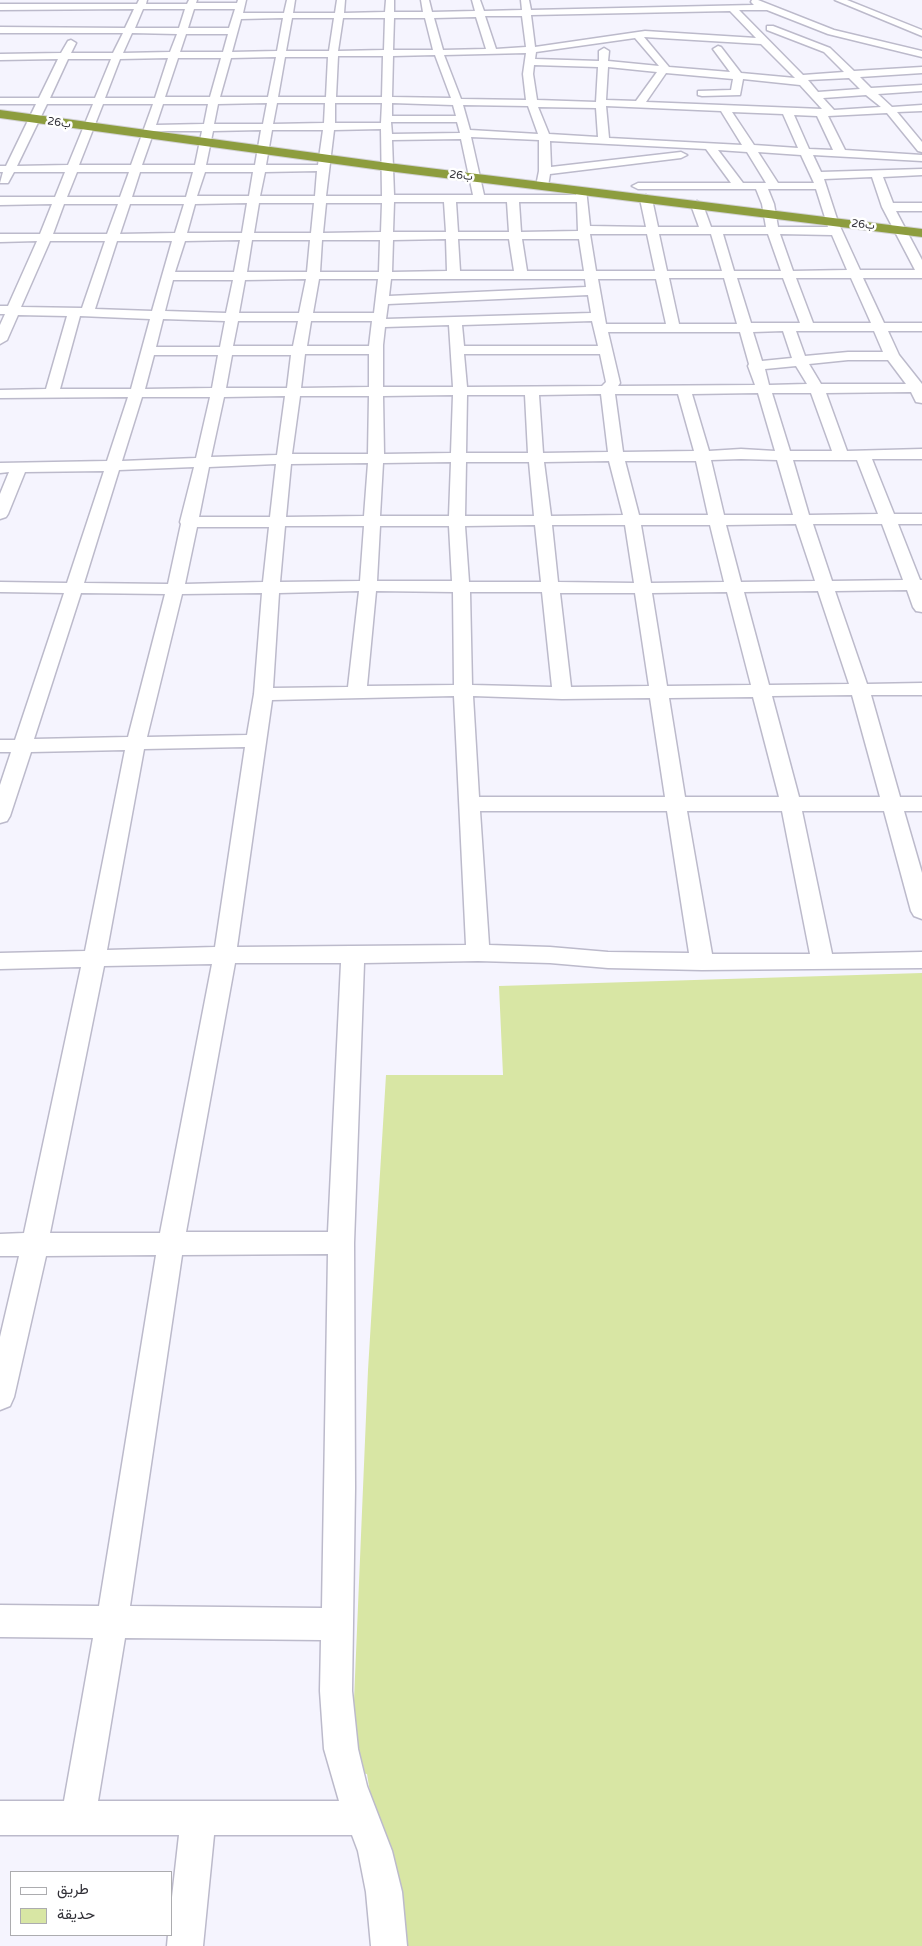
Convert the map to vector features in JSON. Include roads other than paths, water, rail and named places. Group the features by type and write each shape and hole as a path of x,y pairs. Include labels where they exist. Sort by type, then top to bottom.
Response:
{"highway":[{"name":"26ب","path":"0,114 89,127 207,135 324,163 388,167 542,186 582,194 638,182 702,206 769,213 834,226 922,233"}],"street":[{"path":"0,1398 35,1245 94,960 136,743 176,589 188,522 218,392 291,0"},
{"path":"78,1818 112,1623 171,1244 225,955 263,694 284,459 295,391 299,350 313,275 328,127 333,54 341,0"},
{"path":"357,692 368,586 376,458 376,350 384,276 388,199 386,100 393,68 389,54 390,0"},
{"path":"425,0 440,66 457,101 462,118 479,198"},
{"path":"476,0 492,52"},
{"path":"525,0 531,50 528,74 536,91 532,104 544,136 545,171 542,186"},
{"path":"570,0 574,15"},
{"path":"615,0 618,24"},
{"path":"641,35 674,0"},
{"path":"750,0 844,36 922,54"},
{"path":"839,0 922,33"},
{"path":"0,340 7,310 44,238 117,55 142,3"},
{"path":"0,30 28,23 86,15 142,3 192,3 240,7 289,16 527,13 574,15 618,24 641,35 662,62 663,70 654,90 639,105"},
{"path":"52,393 81,312 113,238 192,3"},
{"path":"833,9 852,5"},
{"path":"0,7 28,23 86,15 129,31 233,31"},
{"path":"0,816 137,392 168,276 200,168 214,100 240,7"},
{"path":"604,140 598,91 604,64 604,40 618,24 665,9 711,12 732,8 770,7"},
{"path":"732,8 816,95 826,113 841,154"},
{"path":"796,17 814,13"},
{"path":"0,190 5,169 36,119 65,55 86,15"},
{"path":"754,30 806,21"},
{"path":"4,57 28,23"},
{"path":"887,28 904,26"},
{"path":"770,28 836,51 853,75 889,109 922,149"},
{"path":"844,36 870,31"},
{"path":"641,35 697,33 710,38 765,41"},
{"path":"688,92 736,93 738,76 720,49 710,38"},
{"path":"4,57 65,55 438,54 531,50 579,40 604,40"},
{"path":"389,43 435,43"},
{"path":"720,49 799,55 836,51 879,43"},
{"path":"818,60 836,51"},
{"path":"784,62 799,55"},
{"path":"531,62 604,64 663,70 693,68 738,76 802,80 922,70"},
{"path":"816,95 922,88"},
{"path":"0,101 457,101 639,105 660,111 725,109 826,113 922,108"},
{"path":"725,109 774,186"},
{"path":"787,111 819,181 834,226 892,356 920,388 922,402"},
{"path":"386,127 462,118"},
{"path":"207,135 266,127 386,127 466,134 544,136 630,142 665,139 711,149 749,148 922,158"},
{"path":"630,142 638,182 652,230 673,327"},
{"path":"638,182 711,149"},
{"path":"711,149 740,187"},
{"path":"5,169 261,168 324,163"},
{"path":"545,171 638,182 740,187 774,186 876,174 922,172"},
{"path":"382,300 526,294 593,283 661,275 922,273 888,208 876,174"},
{"path":"701,186 702,206 728,275 803,520 860,690 922,911"},
{"path":"761,187 768,204 772,230 808,328"},
{"path":"0,201 513,198 582,194 584,232 605,350 613,383 607,389"},
{"path":"450,198 454,275"},
{"path":"513,198 515,235 526,275 526,294 519,318"},
{"path":"888,208 922,207"},
{"path":"0,238 451,236 652,230 772,230 834,226"},
{"path":"168,276 526,275 593,283"},
{"path":"7,310 380,320 519,318 673,327 922,327"},
{"path":"455,320 460,390 457,520 461,587 463,690 478,952"},
{"path":"788,327 800,361 817,389 841,456"},
{"path":"147,351 376,350"},
{"path":"458,350 605,350"},
{"path":"755,366 848,356 892,356"},
{"path":"0,394 920,388"},
{"path":"607,389 616,457 632,521 702,962"},
{"path":"684,389 688,411 703,456 717,521 791,804 823,962"},
{"path":"532,390 536,457 562,692"},
{"path":"0,468 113,466 284,459 922,454"},
{"path":"863,455 888,520 918,585 922,607"},
{"path":"0,514 19,467"},
{"path":"188,522 922,520"},
{"path":"0,587 72,589 368,586 643,588 918,585"},
{"path":"263,694 463,690 562,692 922,689"},
{"path":"0,746 256,741"},
{"path":"469,804 922,804"},
{"path":"0,961 94,960 225,955 353,955 478,952 608,960 702,962 922,960"},
{"path":"353,955 341,1243 340,1478 336,1691 341,1749 350,1786 375,1851 384,1892 389,1946"},
{"path":"0,1245 341,1243"},
{"path":"0,1621 338,1624"},
{"path":"0,1818 363,1818"},
{"path":"185,1946 198,1818"}]}
